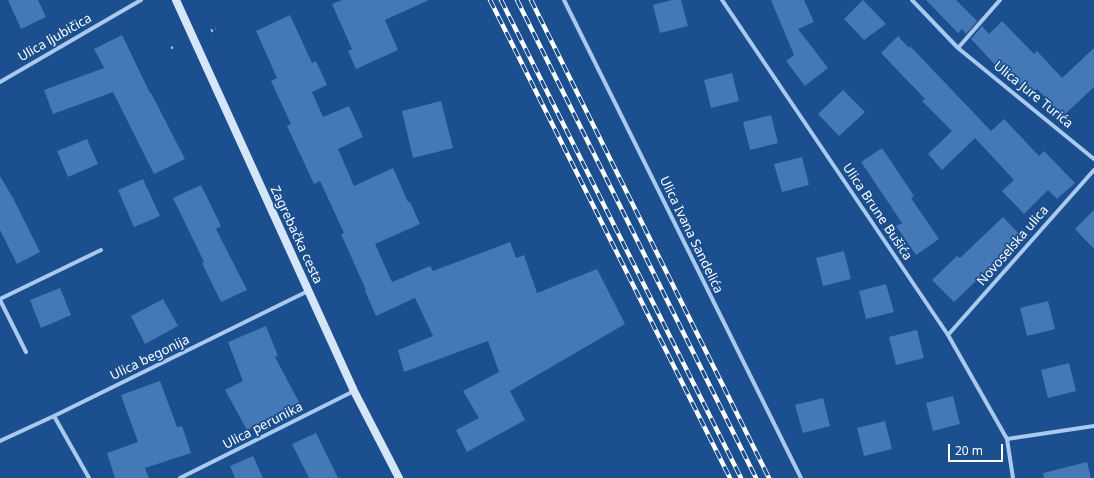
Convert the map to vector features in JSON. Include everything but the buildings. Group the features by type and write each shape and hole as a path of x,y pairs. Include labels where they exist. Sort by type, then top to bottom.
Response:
{"main road":[{"name":"Zagrebačka cesta","path":"176,0 354,391 400,478"}],"street":[{"name":"Ulica ljubičica","path":"0,82 141,0"},
{"name":"Ulica Ivana Sandelića","path":"564,0 801,478"},
{"name":"Ulica Brune Bušića","path":"722,0 948,335 1007,439 1013,478"},
{"name":"Ulica Jure Turića","path":"912,0 958,48 1094,159"},
{"path":"958,48 1000,0"},
{"name":"Novoselska ulica","path":"948,335 1094,170"},
{"path":"26,352 0,299 101,250"},
{"name":"Ulica begonija","path":"0,441 308,291"},
{"name":"Ulica perunika","path":"180,478 354,391"},
{"path":"54,416 89,478"},
{"path":"1007,439 1094,426"}],"path":[{"path":"212,31 216,28"}],"railway":[{"path":"490,0 730,478"},
{"path":"501,0 741,478"},
{"path":"517,0 756,478"},
{"path":"531,0 769,478"}]}
